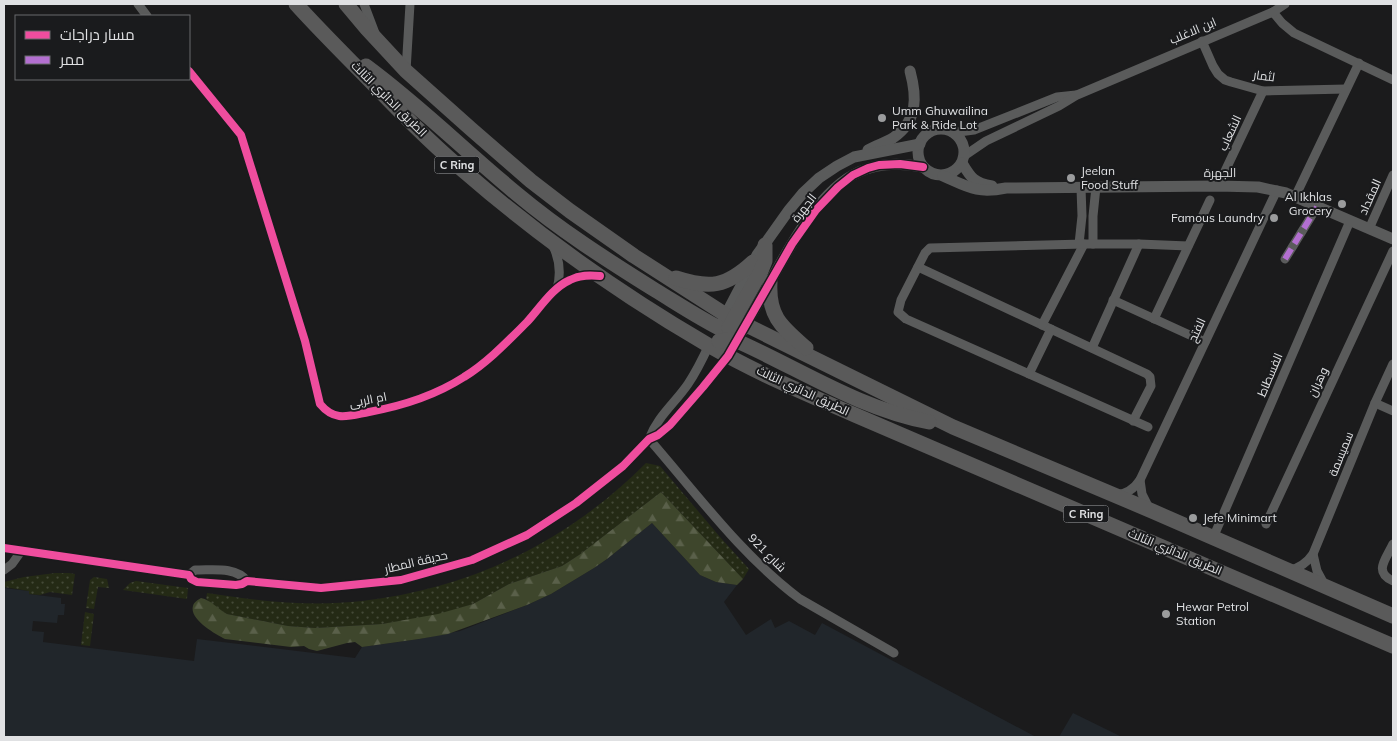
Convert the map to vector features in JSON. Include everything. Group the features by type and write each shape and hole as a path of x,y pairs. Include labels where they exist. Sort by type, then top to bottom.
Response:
{"highway":[{"name":"الطريق الدائري الثالث","path":"296,4 398,110 448,157 551,242 632,298 818,360 953,427 1393,616"},
{"name":"الطريق الدائري الثالث","path":"346,4 406,71 531,181 570,211 658,272 728,331"},
{"path":"328,39 399,91 471,155 550,220 612,263 728,331 866,403 897,414 953,427"},
{"path":"728,356 723,347 728,331 761,271 765,261 765,245"},
{"path":"658,272 693,283 713,284 733,278 753,262"},
{"path":"770,282 770,302 777,320 783,328 818,360"},
{"name":"الطريق الدائري الثالث","path":"728,356 839,408 1393,646"}],"street":[{"path":"138,4 146,15"},
{"path":"364,4 379,42"},
{"path":"406,71 410,4"},
{"name":"ابن الاغلب","path":"963,160 986,142 1059,106 1077,95 1273,12 1285,4"},
{"path":"1273,12 1294,33 1393,80"},
{"name":"لثمار","path":"1202,41 1213,66 1225,80 1263,91 1346,89"},
{"path":"1294,196 1359,63"},
{"path":"863,154 897,135 911,117 915,100 910,71"},
{"name":"ام الربى","path":"190,72 241,135 305,341 320,404 327,412 334,416 348,416 376,411 442,390 465,377 485,361 526,323 557,289 577,277 584,275 600,276"},
{"name":"الشعاب","path":"1218,186 1263,91"},
{"name":"ابن الاغلب","path":"951,131 974,130 1057,97 1077,95"},
{"path":"942,129 951,131 963,144 963,160 954,172 943,176 932,174 923,167 919,156 920,144 926,135 931,132 942,129"},
{"name":"الجهرة","path":"728,331 753,262 788,210 803,193 819,178 845,161 863,154 920,144"},
{"name":"الجهرة","path":"963,160 970,177 979,182 1006,188"},
{"name":"الجهرة","path":"728,331 770,282 784,256 807,221 846,179 860,171 880,165 900,164 923,167"},
{"name":"المقداد","path":"1369,229 1393,175"},
{"name":"الجهرة","path":"943,176 984,191 1006,188 1218,186 1277,190 1393,240"},
{"path":"1042,324 1085,244 1096,187"},
{"path":"1081,188 1085,244"},
{"name":"الفتح","path":"1111,495 1128,492 1140,480 1277,190"},
{"path":"1154,319 1210,200"},
{"path":"1284,259 1317,207"},
{"name":"الفسطاط","path":"1213,538 1350,221"},
{"path":"551,242 558,256 559,281 557,289"},
{"path":"1148,427 901,316 898,312 900,300 927,250 934,247 1085,244 1188,246"},
{"path":"1092,348 1139,244"},
{"name":"وهران","path":"1266,524 1393,251"},
{"path":"918,267 1143,371 1150,377 1150,391 1133,421"},
{"path":"1113,300 1205,342"},
{"path":"1030,374 1051,329"},
{"name":"حديقة المطار","path":"649,439 659,419 728,331"},
{"name":"حديقة المطار","path":"4,548 189,575 191,579 197,582 236,585 242,584 246,580 321,588 401,580 472,560 527,535 576,503 623,466 649,439 658,435 670,425 728,356"},
{"name":"سميسمة","path":"1288,571 1305,564 1313,554 1393,364"},
{"path":"1375,403 1393,411"},
{"name":"شارع 921","path":"649,439 745,550 786,589 894,653"},
{"path":"1140,480 1144,500 1152,511"},
{"path":"1393,544 1383,564 1382,572 1384,576 1393,581"},
{"path":"4,570 12,564 22,550"},
{"path":"1313,554 1316,571 1325,586"}],"shaded area":[{"path":"652,523 700,575 716,582 737,585 724,602 746,635 771,619 775,628 789,621 815,635 822,623 1036,737 4,737 4,588 29,591 29,594 61,598 61,604 65,604 64,615 58,615 57,623 33,621 32,631 44,632 43,642 194,661 197,639 355,658 362,647 460,631 527,605 551,594 594,568"},
{"path":"1073,713 1122,737 1059,737"}],"green space":[{"path":"646,463 660,466 749,569 743,579 661,492 562,566 509,584 473,604 438,615 382,624 315,628 288,626 227,614 206,599 207,593 284,602 343,603 403,595 442,585 516,557 550,538 584,516 616,491"},
{"path":"661,492 743,579 737,585 716,582 700,575 652,523 607,559 551,594 527,605 448,634 362,647 355,642 347,643 317,651 304,646 291,647 225,639 204,626 193,611 194,603 201,598 227,614 288,626 315,628 382,624 438,614 473,604 509,584 562,566"},
{"path":"55,573 75,574 72,595 50,592 40,595 29,594 29,591 4,587 4,582"},
{"path":"94,577 107,579 109,588 98,587 94,609 86,608 90,580"},
{"path":"136,581 188,588 187,599 123,590 130,583"},
{"path":"85,612 94,614 90,646 81,645"}],"marked path":[{"path":"1285,259 1317,207"}],"cycle path":[{"path":"190,72 241,135 305,341 320,404 331,413 348,416 381,410 418,399 442,389 464,377 489,358 527,322 558,288 574,278 600,276"},
{"path":"4,548 189,575 191,579 197,582 236,585 247,581 321,588 401,580 472,560 527,535 576,503 623,466 649,439 658,435 670,425 728,356 792,244 816,210 838,187 853,175 879,165 900,164 923,167"}],"place":[{"name":"Umm Ghuwailina Park & Ride Lot","path":"882,118"},
{"name":"Jeelan Food Stuff","path":"1071,178"},
{"name":"Al Ikhlas Grocery","path":"1342,204"},
{"name":"Famous Laundry","path":"1274,218"},
{"name":"Jefe Minimart","path":"1193,518"},
{"name":"Hewar Petrol Station","path":"1166,614"}]}
